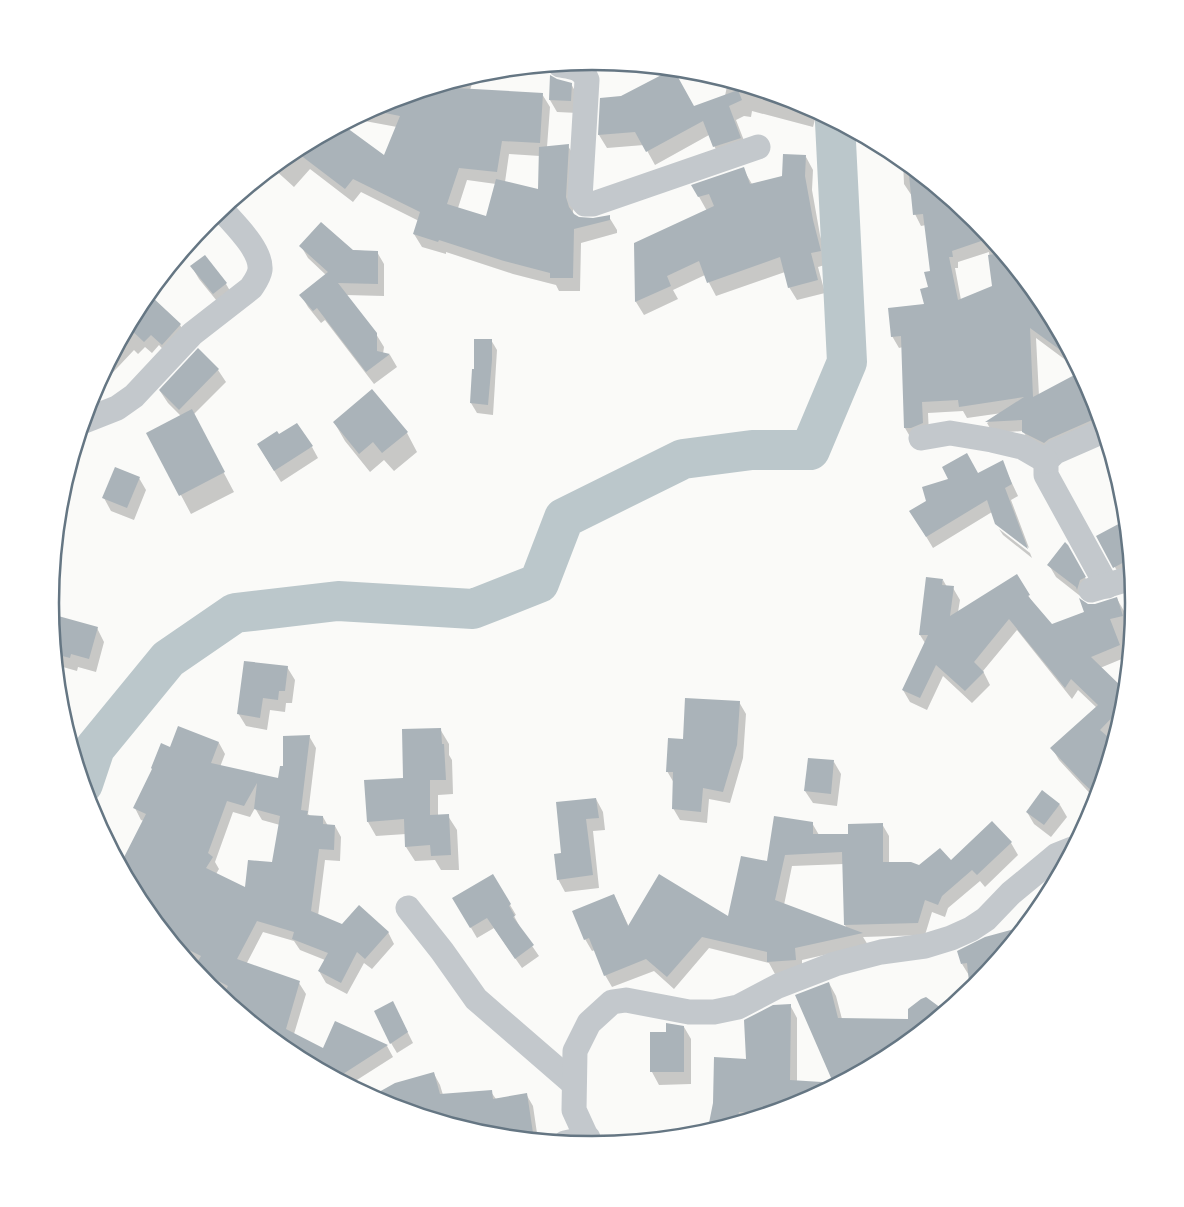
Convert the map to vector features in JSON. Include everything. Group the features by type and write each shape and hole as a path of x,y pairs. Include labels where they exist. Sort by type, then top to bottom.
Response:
{"street":[{"path":"581,70 587,80 580,198 584,204 593,204 758,147"},
{"path":"92,418 117,408 134,396 192,334 251,288 257,279 260,268 258,255 226,216"},
{"path":"921,438 950,433 992,440 1022,447 1046,461"},
{"path":"1097,433 1055,452 1046,461 1046,475 1099,588 1124,580"},
{"path":"580,1137 574,1110 575,1051 589,1022 612,1002 626,1000 689,1012 714,1012 738,1007 778,986 835,964 865,955 925,946 951,938 971,929 986,919 1011,893 1063,853"},
{"path":"408,908 476,999 574,1083"}],"building":[{"path":"550,75 572,83 571,101 549,100"},
{"path":"662,75 678,77 694,106 738,91 742,100 729,106 741,138 713,147 703,121 646,152 635,132 598,135 600,98 621,96"},
{"path":"456,88 543,93 540,143 502,141 497,172 459,168 447,204 486,216 496,179 538,189 539,147 569,144 566,197 569,207 579,217 593,218 610,215 610,220 574,229 573,278 550,278 550,273 413,234 420,212 353,179 345,189 302,156 349,129 384,155 400,116 384,113"},
{"path":"783,154 806,155 805,176 821,251 811,253 818,280 788,288 780,257 707,283 699,261 667,276 671,286 635,302 634,243 714,206 709,194 698,197 691,185 744,167 750,184 782,176"},
{"path":"909,174 944,203 982,241 952,251 953,257 949,257 958,300 992,286 988,255 995,254 1035,307 1061,351 1030,328 1033,397 1074,375 1093,420 1044,443 1022,432 1022,420 985,422 1024,397 959,407 958,400 922,402 923,423 911,428 904,428 901,336 891,337 888,308 924,304 920,289 928,287 924,272 930,271 923,214 913,215"},
{"path":"321,222 353,250 378,251 378,284 338,283 377,333 377,351 390,354 366,372 317,308 313,311 299,295 328,272 299,246"},
{"path":"205,255 227,283 213,294 190,266"},
{"path":"155,299 181,324 162,345 151,335 144,342 133,332"},
{"path":"474,339 492,339 488,405 470,403 472,369 474,369"},
{"path":"198,348 219,369 179,410 159,390"},
{"path":"372,389 408,432 382,453 373,442 359,454 333,422"},
{"path":"192,409 225,472 179,496 146,433"},
{"path":"297,423 313,446 274,471 257,444 277,431 279,434"},
{"path":"967,453 978,473 1003,460 1012,484 1005,488 1028,549 995,524 987,500 926,537 909,511 926,501 922,487 948,479 942,467"},
{"path":"115,467 140,477 127,508 102,498"},
{"path":"1119,524 1123,562 1113,568 1096,536"},
{"path":"1065,542 1086,577 1080,580 1077,590 1076,587 1047,565"},
{"path":"1017,574 1030,595 1028,596 1052,624 1084,612 1079,598 1088,604 1095,604 1117,597 1123,616 1110,619 1120,645 1091,657 1119,684 1113,716 1100,730 1108,737 1091,791 1050,748 1098,705 1071,679 1065,688 1009,619 974,662 984,672 965,691 936,665 920,698 902,690 928,635 919,635 926,577 943,579 942,585 954,586 950,616"},
{"path":"59,616 98,627 89,659 71,654 70,658 62,656"},
{"path":"244,661 288,666 285,691 279,691 278,700 263,698 260,718 237,714"},
{"path":"685,698 740,701 737,745 723,792 703,788 701,812 672,809 673,772 666,772 668,738 683,739"},
{"path":"178,726 219,742 211,763 278,778 280,766 283,766 283,736 310,735 301,810 308,811 307,815 323,816 323,824 335,825 334,850 319,849 311,911 342,924 359,905 389,932 365,959 357,952 341,983 318,971 328,953 292,939 294,932 257,921 237,959 300,981 286,1029 323,1048 335,1021 388,1045 342,1074 267,1027 226,991 228,986 212,977 197,962 201,956 186,948 169,928 149,900 124,858 146,814 133,808 152,769 161,743 170,747","holes":["257,783 254,809 280,816 272,862 248,860 245,887 206,868 213,857 208,853 227,801 244,806"]},
{"path":"441,728 446,780 430,780 430,815 449,814 451,855 431,856 430,845 405,847 404,819 367,822 364,780 403,778 402,729"},
{"path":"808,758 834,760 831,794 804,791"},
{"path":"1042,790 1060,804 1044,825 1026,812"},
{"path":"596,798 599,818 586,819 593,875 557,880 554,854 561,853 556,802"},
{"path":"774,816 813,822 813,834 848,834 848,824 883,823 883,862 911,862 919,865 940,848 951,860 992,821 1012,842 977,875 972,870 942,896 938,905 925,900 918,923 844,925 842,852 785,855 775,900 863,933 795,948 796,960 767,962 767,952 702,937 667,977 646,959 604,976 589,938 584,940 572,911 614,894 628,926 659,874 728,916 741,856 767,861"},
{"path":"493,874 511,904 509,906 515,916 513,917 534,945 515,959 487,918 470,928 452,898"},
{"path":"1014,929 969,981 967,963 961,964 957,951 985,937"},
{"path":"829,982 838,1018 908,1019 908,1009 926,997 940,1007 917,1027 888,1047 832,1080 795,995"},
{"path":"393,1001 408,1032 390,1044 374,1011"},
{"path":"791,1004 790,1080 827,1082 763,1108 750,1112 739,1112 738,1116 709,1123 713,1103 714,1057 746,1059 744,1020 773,1005"},
{"path":"666,1023 684,1026 684,1072 650,1072 650,1032 666,1032"},
{"path":"434,1072 440,1094 492,1090 493,1099 527,1093 533,1133 488,1127 454,1119 379,1092 395,1083"}],"waterway":[{"path":"87,773 95,748 168,659 235,613 338,601 473,609 539,583 564,518 683,459 752,450 810,450 847,362 835,129"}]}
